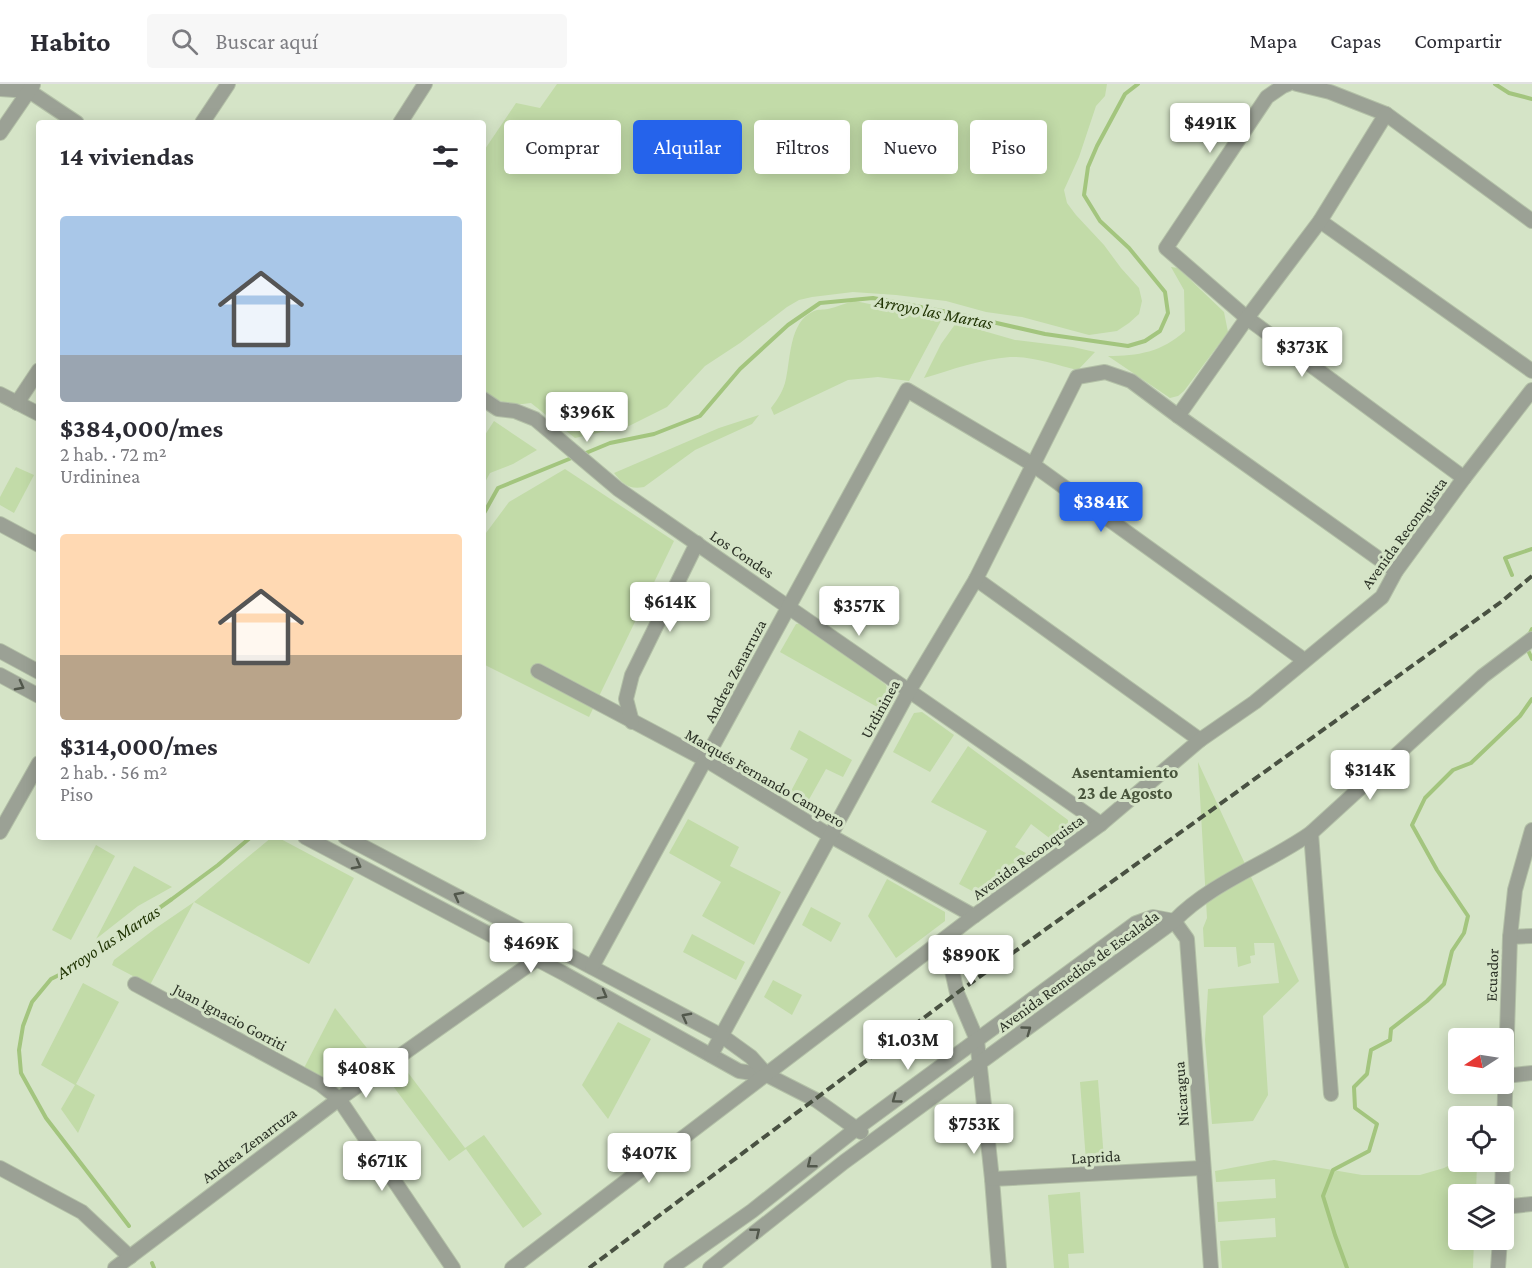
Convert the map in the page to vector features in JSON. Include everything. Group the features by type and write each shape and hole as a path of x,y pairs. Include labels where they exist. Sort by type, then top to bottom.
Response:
{"street":[{"path":"204,120 228,84"},
{"path":"402,120 425,84"},
{"path":"1288,84 1267,97 1166,248 1247,318 1464,478"},
{"path":"1297,84 1330,92 1386,114 1532,221"},
{"path":"0,133 31,87"},
{"path":"0,89 31,87 73,120"},
{"path":"1386,114 1320,221 1247,318 1178,416 1396,571"},
{"path":"1320,221 1532,371"},
{"name":"Urdininea","path":"711,1056 909,690 975,579 1077,377 1105,372 1131,381 1178,416"},
{"path":"17,403 36,374"},
{"name":"Andrea Zenarruza","path":"592,967 907,390 1032,464"},
{"name":"Avenida Reconquista","path":"512,1268 974,916 1101,824 1200,740 1255,702 1382,597 1396,571 1532,390"},
{"path":"0,393 36,412"},
{"name":"Los Condes","path":"486,401 498,409 515,411 535,419 618,489 1101,824"},
{"path":"1032,464 1304,660"},
{"path":"0,524 36,543"},
{"path":"632,722 626,699 632,675 697,543"},
{"path":"975,579 1200,740"},
{"path":"1174,921 1186,909 1232,878 1292,846 1311,833 1483,676 1532,639"},
{"path":"0,651 36,670"},
{"name":"Marqués Fernando Campero","path":"538,670 706,760 829,835 974,916"},
{"path":"0,675 36,694"},
{"path":"0,832 36,768"},
{"name":"Ecuador","path":"1507,1028 1510,937 1515,890 1532,830"},
{"path":"1311,833 1331,1094"},
{"path":"311,840 537,959 739,1071 767,1075 816,1100 857,1128 871,1143"},
{"path":"351,840 722,1036 751,1057 767,1075"},
{"name":"Avenida Remedios de Escalada","path":"671,1268 752,1211 857,1128 1136,923 1153,917 1174,921"},
{"name":"Avenida Remedios de Escalada","path":"710,1268 727,1262 871,1143 1174,921"},
{"name":"Nicaragua","path":"1174,921 1187,939 1211,1268"},
{"path":"1510,937 1532,936"},
{"path":"945,939 957,993 977,1040 999,1268"},
{"name":"Andrea Zenarruza","path":"115,1268 339,1099 537,959 547,943"},
{"name":"Juan Ignacio Gorriti","path":"135,984 320,1084 339,1099 453,1268"},
{"path":"1514,1075 1532,1073"},
{"path":"0,1168 82,1212 130,1257"},
{"name":"Laprida","path":"992,1179 1202,1168"},
{"path":"1514,1206 1532,1204"},
{"path":"718,1235 727,1262"},
{"path":"1498,1268 1499,1250"}],"green space":[{"path":"557,84 1107,84 1105,96 1096,106 1079,157 1064,190 1067,203 1076,215 1139,288 1142,301 1139,314 1117,331 1089,335 1022,317 986,312 946,301 853,292 812,297 799,300 787,307 705,366 667,407 629,426 575,438 531,403 506,403 486,392 486,148 504,121 504,174 621,174 621,120 505,120 516,103 540,108"},
{"path":"1171,267 1178,268 1224,312 1228,332 1184,391 1170,398 1108,356 1149,351 1167,344 1185,331 1184,290"},
{"path":"855,301 942,319 909,381 878,377 848,380 774,415 771,408 784,387 792,343 799,324 814,311"},
{"path":"956,323 1015,340 1095,352 1078,370 1035,359 1010,357 977,362 924,378 941,344"},
{"path":"759,415 752,424 695,450 644,487 634,488 627,485 614,473 719,428"},
{"path":"494,421 537,450 513,464 490,473 486,480 486,433"},
{"path":"16,467 34,475 14,513 0,505 0,497"},
{"path":"565,469 674,541 589,717 486,666 486,533 509,502"},
{"path":"803,623 886,685 888,692 879,708 780,652 796,624"},
{"path":"922,712 954,735 930,772 893,752 914,713"},
{"path":"799,730 852,760 843,777 826,769 807,803 790,793 808,759 790,749"},
{"path":"968,746 1068,820 1068,828 1052,840 1031,824 1015,847 1031,856 981,892 974,892 959,884 987,831 931,802"},
{"path":"1198,762 1299,981 1263,1016 1268,1095 1253,1121 1212,1124 1205,1040 1208,989 1279,983 1274,943 1254,943 1255,955 1250,956 1251,963 1238,967 1236,947 1204,947 1203,928 1207,918"},
{"path":"688,819 739,847 730,866 781,892 754,945 702,916 721,882 669,853"},
{"path":"268,840 283,840 354,878 309,964 194,902"},
{"path":"96,845 115,856 71,940 52,930"},
{"path":"134,866 172,887 138,906 96,939"},
{"path":"887,879 945,912 945,921 896,958 868,916"},
{"path":"194,902 150,985 112,965 114,960"},
{"path":"811,907 841,923 831,942 802,925"},
{"path":"692,934 745,962 736,980 683,952"},
{"path":"773,980 802,995 792,1015 764,997"},
{"path":"83,983 119,1002 76,1084 95,1095 78,1133 61,1109 75,1085 41,1065"},
{"path":"335,1008 374,1057 340,1082 331,1083 304,1068"},
{"path":"618,1022 651,1039 608,1119 582,1085"},
{"path":"406,1070 465,1148 484,1135 542,1214 523,1228 466,1149 449,1161 390,1082"},
{"path":"1098,1080 1104,1160 1086,1161 1080,1082"},
{"path":"1274,1160 1362,1175 1420,1175 1448,1166 1448,1172 1477,1172 1476,1184 1448,1184 1448,1250 1474,1250 1473,1268 1222,1268 1220,1241 1276,1237 1275,1218 1218,1222 1217,1202 1276,1198 1275,1179 1216,1182 1215,1171"},
{"path":"1080,1192 1084,1253 1068,1254 1069,1268 1054,1268 1048,1195"}],"waterway":[{"name":"Arroyo las Martas","path":"581,455 610,443 654,434 700,416 740,369 788,325 820,303 873,298 1045,334 1128,346 1145,341 1160,331 1168,313 1165,292 1129,248 1100,221 1084,195 1088,167 1097,146 1125,94 1138,84"},
{"name":"Arroyo las Martas","path":"1495,84 1509,93 1532,99"},
{"name":"Arroyo las Martas","path":"486,510 498,488 574,457"},
{"path":"1512,575 1505,558 1532,549"},
{"path":"1528,637 1532,629"},
{"path":"1526,646 1532,659"},
{"path":"1347,1268 1323,1196 1333,1170 1369,1151 1377,1124 1355,1108 1354,1087 1367,1074 1371,1050 1390,1040 1391,1029 1427,1001 1444,984 1452,951 1464,933 1468,916 1437,870 1412,825 1425,798 1453,770 1471,763 1520,716 1532,699"},
{"name":"Arroyo las Martas","path":"129,1226 46,1118 21,1073 19,1050 23,1026 32,1002 51,979 77,966 172,899 247,840"},
{"name":"Arroyo las Martas","path":"152,1263 154,1268"}],"railway":[{"path":"589,1268 957,993 1501,602 1532,576"}],"district":[{"name":"Asentamiento 23 de Agosto","path":"1125,782"}]}
